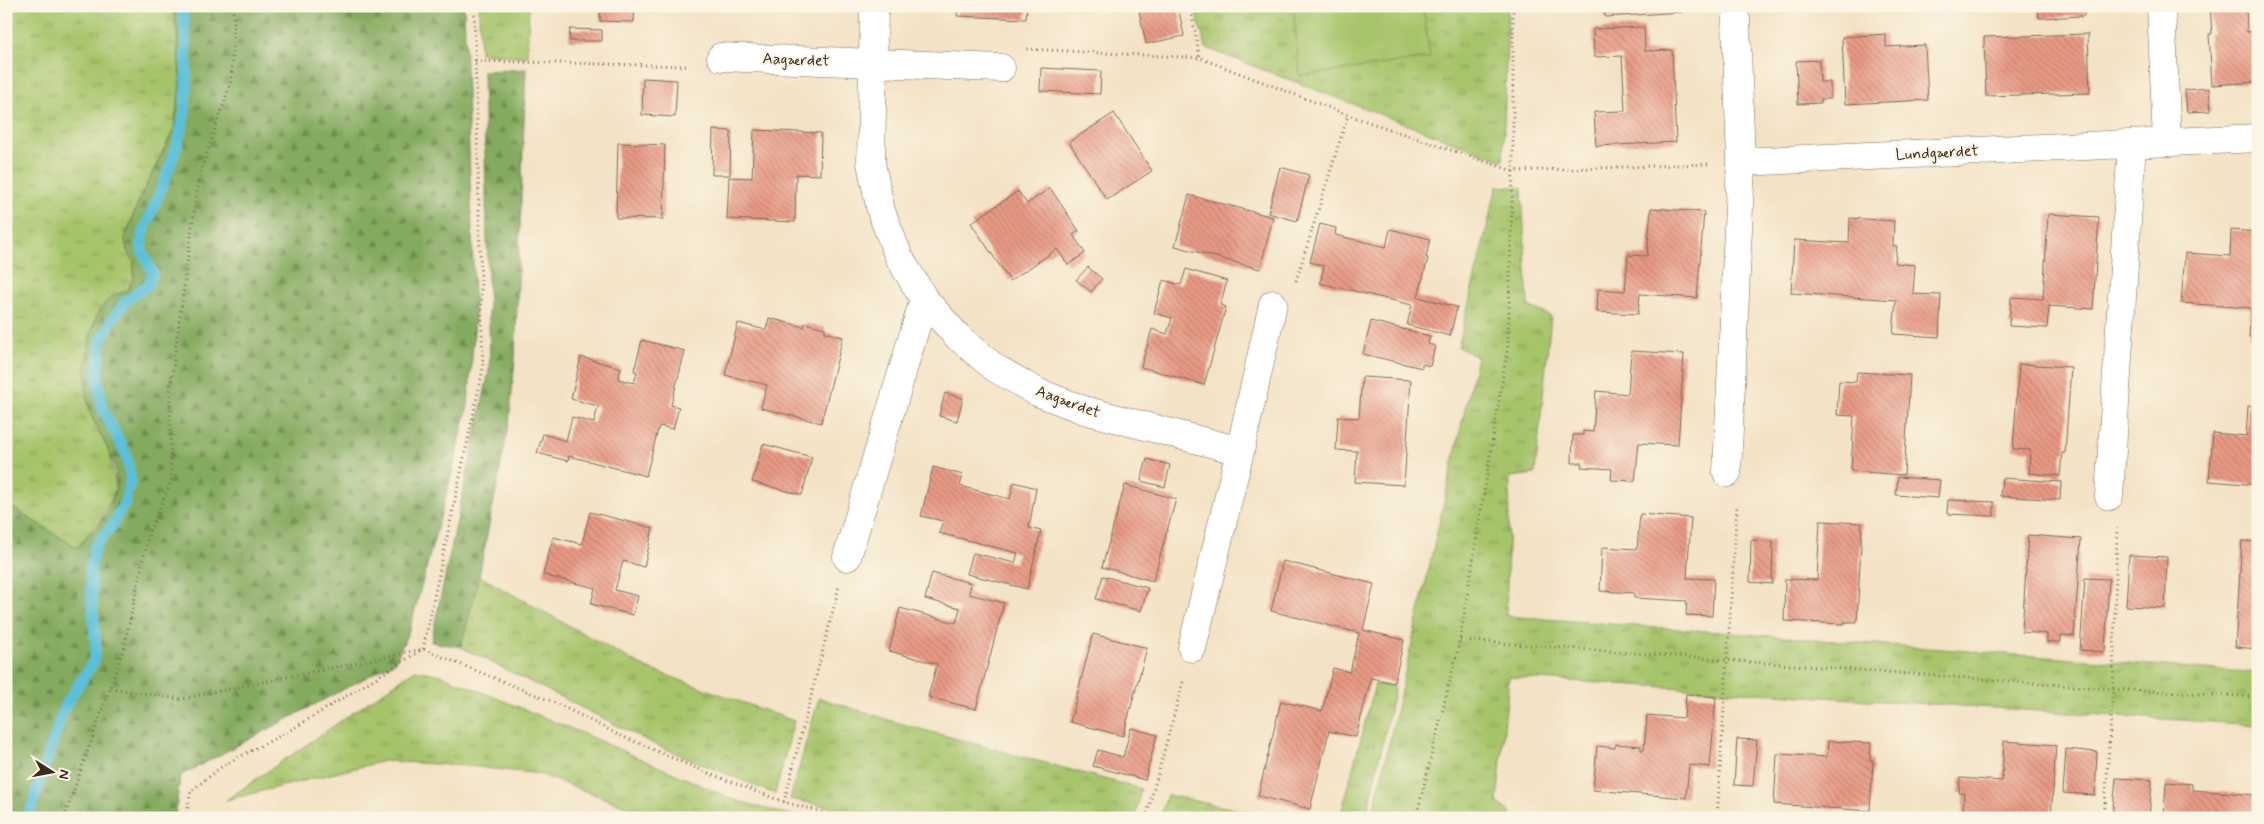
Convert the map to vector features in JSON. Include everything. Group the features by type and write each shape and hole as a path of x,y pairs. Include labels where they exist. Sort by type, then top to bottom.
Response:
{"street":[{"name":"Aagærdet","path":"874,6 871,163 881,211 899,257 924,299 957,336 995,368 1037,392 1084,410 1240,451"},
{"path":"2161,6 2167,142"},
{"path":"1727,473 1741,162 1736,20"},
{"name":"Aagærdet","path":"720,57 1001,68"},
{"name":"Lundgærdet","path":"1741,162 2258,138"},
{"path":"2109,496 2132,144"},
{"path":"846,557 924,299"},
{"path":"1192,648 1240,451 1273,304"}],"path":[{"path":"64,818 124,648 149,532 171,482 170,390 199,176 232,82 234,19 232,6"},
{"path":"186,818 191,792 224,765 290,731 423,649 483,369 474,6"},
{"path":"1190,6 1200,58"},
{"path":"1416,818 1460,640 1508,345 1513,171 1513,6"},
{"path":"1001,68 1012,48 1200,58 1348,115 1513,171 1741,162"},
{"path":"475,61 699,66 720,57"},
{"path":"1273,304 1293,290 1348,115"},
{"path":"1717,818 1738,488 1727,473"},
{"path":"2104,818 2113,689 2117,506 2109,496"},
{"path":"784,802 846,557"},
{"path":"1460,640 2113,689 2258,697"},
{"path":"1146,818 1192,648"},
{"path":"110,688 180,699 423,649 558,704 617,734 696,768 784,802 845,818"}],"green space":[{"path":"6,6 172,6 177,30 180,84 174,129 140,198 125,238 127,251 134,261 134,276 128,290 111,298 96,318 90,338 99,432 109,451 116,487 111,501 78,548 6,504"},
{"path":"172,6 464,6 475,320 468,405 452,473 410,628 395,662 180,776 175,818 6,818 6,504 78,548 107,511 114,494 116,476 114,467 108,449 91,414 88,402 86,387 87,353 95,321 102,308 114,295 128,290 134,276 134,261 127,251 125,238 140,198 174,129 180,84 177,30"},
{"path":"479,6 529,6 527,57 480,53"},
{"path":"1194,6 1508,6 1503,161 1206,48"},
{"path":"1293,6 1423,6 1430,58 1300,76"},
{"path":"526,69 515,359 509,424 479,576 461,647 431,642 490,366 483,71"},
{"path":"1497,186 1522,188 1528,306 1551,316 1535,474 1510,477 1506,616 2258,673 2258,725 1509,677 1497,802 1510,812 1510,818 1372,818 1477,357 1458,347"},
{"path":"479,576 644,667 794,721 775,794 654,744 461,647"},
{"path":"415,670 441,675 584,734 737,801 801,818 658,818 539,774 467,766 384,761 226,800"},
{"path":"1375,684 1395,687 1366,818 1340,818"},
{"path":"819,698 902,724 1141,789 1135,818 887,818 790,799"},
{"path":"1167,795 1277,818 1160,818"}],"building":[{"path":"600,6 635,6 634,22 600,21"},
{"path":"958,6 1027,6 1026,19 957,16"},
{"path":"1138,6 1178,6 1184,36 1146,44"},
{"path":"1604,6 1682,6 1682,12 1605,17"},
{"path":"2038,6 2084,6 2084,16 2039,18"},
{"path":"2210,6 2246,6 2247,32 2258,31 2258,82 2212,85 2209,34 2212,34"},
{"path":"1644,27 1645,51 1672,50 1676,142 1596,146 1594,112 1625,111 1622,56 1594,57 1593,29"},
{"path":"570,29 602,30 602,41 569,41"},
{"path":"1886,34 1886,47 1925,45 1928,100 1845,104 1842,37"},
{"path":"2088,34 2090,93 1986,96 1984,37"},
{"path":"1819,60 1820,82 1830,82 1830,99 1821,99 1821,103 1798,104 1796,61"},
{"path":"1041,68 1101,71 1100,94 1040,91"},
{"path":"643,78 677,80 675,117 642,115"},
{"path":"2209,88 2211,111 2187,112 2185,90"},
{"path":"1114,113 1152,171 1107,200 1069,142"},
{"path":"713,130 731,131 730,175 712,175"},
{"path":"754,130 821,133 820,175 796,174 795,222 727,219 729,177 752,178"},
{"path":"618,143 665,145 663,219 616,218"},
{"path":"1280,167 1309,175 1297,221 1268,213"},
{"path":"1050,188 1079,231 1073,235 1085,253 1068,265 1057,249 1010,281 971,223 1018,191 1027,204"},
{"path":"1189,195 1273,217 1260,269 1175,246"},
{"path":"1651,208 1704,212 1697,298 1640,294 1638,314 1597,312 1598,289 1625,291 1628,255 1647,256"},
{"path":"2048,214 2099,217 2093,309 2049,306 2047,328 2009,326 2011,297 2043,299"},
{"path":"1850,218 1894,221 1893,246 1897,246 1895,263 1915,265 1913,294 1941,295 1939,337 1893,334 1896,300 1791,293 1794,240 1849,243"},
{"path":"1320,224 1336,228 1335,235 1386,247 1390,229 1430,239 1426,257 1428,258 1418,297 1457,307 1450,336 1407,325 1412,305 1320,283 1324,266 1310,262"},
{"path":"2231,230 2258,232 2258,338 2249,337 2251,308 2181,303 2185,253 2230,256"},
{"path":"1088,267 1102,279 1091,292 1076,280"},
{"path":"1186,269 1227,281 1220,305 1226,307 1204,385 1141,367 1152,329 1167,334 1172,318 1154,313 1163,280 1181,285"},
{"path":"769,318 804,327 805,323 825,328 825,332 843,337 821,423 761,408 767,385 725,375 738,323 766,330"},
{"path":"1371,321 1430,336 1428,344 1435,346 1430,366 1422,364 1422,368 1363,354"},
{"path":"642,340 685,351 671,405 679,407 673,429 659,426 646,476 569,456 568,461 537,453 543,434 566,441 572,417 594,423 598,406 571,399 581,357 621,368 618,379 634,383 637,372 634,371"},
{"path":"1631,351 1684,354 1678,445 1639,443 1635,481 1611,480 1612,469 1581,467 1582,463 1572,463 1573,435 1583,435 1583,431 1593,432 1596,391 1628,394"},
{"path":"2019,364 2071,367 2065,453 2062,453 2060,476 2029,473 2030,450 2013,449"},
{"path":"1857,372 1910,375 1904,475 1851,471 1854,416 1837,415 1839,381 1856,382"},
{"path":"1362,377 1411,380 1404,485 1355,482 1357,451 1336,450 1338,417 1359,418"},
{"path":"945,393 963,398 957,421 939,416"},
{"path":"2248,406 2258,407 2258,485 2209,481 2213,433 2246,436"},
{"path":"763,444 812,457 802,495 752,482"},
{"path":"1147,459 1170,465 1165,487 1141,481"},
{"path":"933,467 963,475 960,486 1010,499 1014,482 1036,488 1029,528 1041,531 1027,589 967,574 973,553 1015,563 1018,553 939,533 943,521 921,516"},
{"path":"1898,477 1940,480 1938,498 1896,495"},
{"path":"2002,478 2061,482 2060,500 2000,496"},
{"path":"1125,485 1176,499 1153,581 1102,567"},
{"path":"1948,500 1994,502 1994,516 1947,514"},
{"path":"590,512 653,528 644,567 623,561 615,590 638,596 633,615 591,604 595,588 543,575 553,537 582,544"},
{"path":"1640,514 1691,518 1687,578 1714,579 1712,616 1686,615 1687,601 1634,598 1634,593 1600,591 1602,547 1637,549"},
{"path":"1820,521 1862,523 1857,622 1844,622 1844,624 1784,621 1785,579 1817,580"},
{"path":"2028,535 2081,539 2074,636 2061,635 2061,642 2047,642 2047,634 2022,632"},
{"path":"1751,540 1773,541 1772,584 1750,582"},
{"path":"2242,541 2258,542 2258,649 2235,647"},
{"path":"2129,555 2167,557 2165,608 2126,606"},
{"path":"1283,561 1374,584 1363,630 1404,640 1394,683 1371,678 1356,737 1329,731 1310,809 1258,796 1281,701 1322,711 1333,668 1350,672 1359,633 1271,611"},
{"path":"932,573 971,583 969,594 1004,603 976,709 928,697 937,664 889,651 900,608 956,623 960,608 925,599"},
{"path":"1103,576 1148,588 1141,611 1096,599"},
{"path":"2085,578 2109,579 2105,652 2080,650"},
{"path":"1093,634 1147,648 1123,736 1070,722"},
{"path":"1686,694 1716,697 1710,767 1689,765 1686,798 1593,790 1597,746 1615,748 1616,744 1641,746 1641,750 1644,750 1647,715 1684,718"},
{"path":"1131,728 1157,735 1145,780 1093,766 1098,750 1123,757"},
{"path":"1737,739 1757,740 1753,786 1734,785"},
{"path":"1828,741 1871,743 1870,760 1873,760 1870,811 1774,804 1777,754 1827,757"},
{"path":"2004,741 2056,745 2051,818 1963,818 1964,793 1959,793 1960,778 2002,781"},
{"path":"2066,749 2097,752 2095,795 2063,793"},
{"path":"2116,778 2152,780 2149,818 2112,818"},
{"path":"2166,782 2192,784 2192,790 2258,795 2258,818 2183,818 2164,815"}],"waterway":[{"path":"28,818 65,706 93,663 96,649 90,571 95,547 112,526 125,503 131,479 126,454 102,407 98,376 101,341 112,320 125,302 149,284 153,273 142,250 142,237 173,158 185,110 187,72 182,6"}]}
